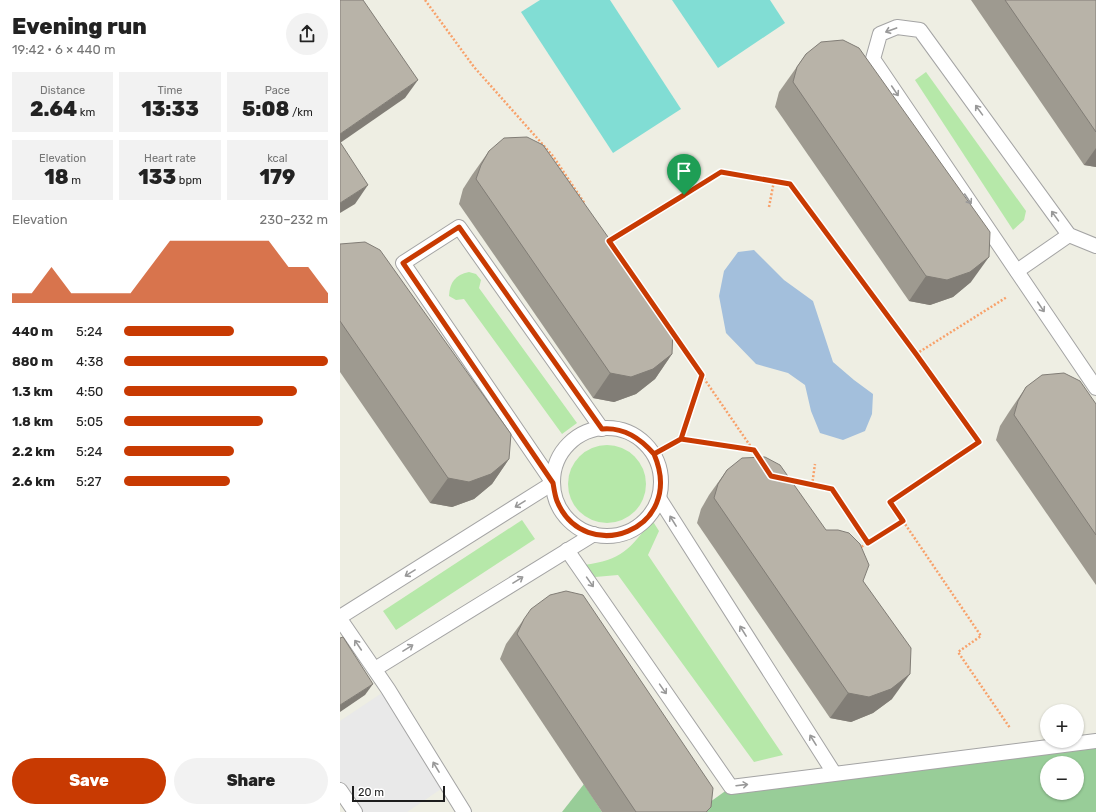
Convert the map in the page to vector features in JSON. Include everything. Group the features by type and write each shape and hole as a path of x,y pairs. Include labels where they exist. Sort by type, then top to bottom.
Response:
{"lane":[{"path":"1096,246 1069,235 920,30 897,28 880,34 873,59 1096,388"},
{"path":"553,483 403,263 459,227 602,429"},
{"path":"1017,271 1069,235"},
{"path":"611,428 628,432 642,441 654,454 660,468 662,483 659,498 652,513 641,525 626,532 610,536 594,534 578,527 565,516 556,500 553,483 555,469 560,456 569,444 581,435 611,428"},
{"path":"464,812 340,618 553,483"},
{"path":"659,498 834,773"},
{"path":"374,669 594,534"},
{"path":"567,550 731,787 1096,741"},
{"path":"340,790 355,812"}],"path":[{"path":"425,0 474,68 553,156 588,208"},
{"path":"602,245 721,172 790,184 979,442 890,502 981,636 958,652 1025,750"},
{"path":"769,207 774,181"},
{"path":"605,235 614,248"},
{"path":"916,354 1026,285"},
{"path":"671,330 762,463"},
{"path":"681,439 702,375"},
{"path":"654,454 681,439 754,450"},
{"path":"812,485 815,464"},
{"path":"785,479 832,489 868,543"},
{"path":"857,550 903,521"}],"green space":[{"path":"926,72 1026,211 1024,220 1013,230 915,80"},
{"path":"469,272 476,274 481,280 479,288 577,423 562,434 464,299 456,300 449,296 454,280 460,275"},
{"path":"607,445 622,448 634,457 643,469 646,484 643,499 634,511 622,520 607,523 592,520 580,511 571,499 568,484 571,469 580,457 592,448"},
{"path":"522,520 535,539 396,630 383,611"},
{"path":"652,520 659,531 648,555 783,755 754,762 618,575 595,577 584,565 608,560 624,552 631,546"},
{"path":"1096,741 1096,812 696,812 731,787 1040,748 1084,748 1084,743"},
{"path":"584,784 602,812 562,812"}],"shaded area":[{"path":"540,0 610,0 681,109 613,153 521,12"},
{"path":"672,0 770,0 785,23 718,68"},
{"path":"754,250 784,280 813,301 833,362 873,394 872,414 865,431 843,440 820,433 811,411 805,385 788,373 756,364 726,333 719,296 724,271 738,252"},
{"path":"388,689 447,785 407,812 355,812 340,790 340,721"}],"building":[{"path":"340,0 363,0 418,80 340,134"},
{"path":"1005,0 1096,0 1096,132"},
{"path":"843,40 859,48 990,232 989,257 970,272 947,280 926,276 793,82 797,67 806,54 821,42"},
{"path":"527,137 543,145 673,329 672,354 653,369 631,377 610,373 476,179 481,165 489,151 504,138"},
{"path":"340,142 368,185 340,203"},
{"path":"365,242 380,250 511,434 509,459 491,474 469,482 448,478 340,321 340,244"},
{"path":"1064,373 1080,381 1096,404 1096,535 1014,415 1018,401 1026,387 1042,375"},
{"path":"765,457 780,465 826,530 838,530 849,533 860,544 869,565 863,581 911,648 910,674 891,689 869,697 848,693 714,498 718,484 727,470 742,458"},
{"path":"566,591 583,595 713,788 711,807 706,812 636,812 517,634 524,619 531,609 550,595"},
{"path":"343,637 373,684 340,705 340,638"}],"route":[{"path":"684,195 609,241 702,375 681,439 654,454 642,441 628,432 611,428 602,429 459,227 403,263 553,483 556,500 565,516 578,527 594,534 610,536 626,532 641,525 652,513 659,498 662,483 660,468 654,454 681,439 754,450 771,476 832,489 868,543 903,521 890,502 979,442 790,184 721,172 684,195"}]}
